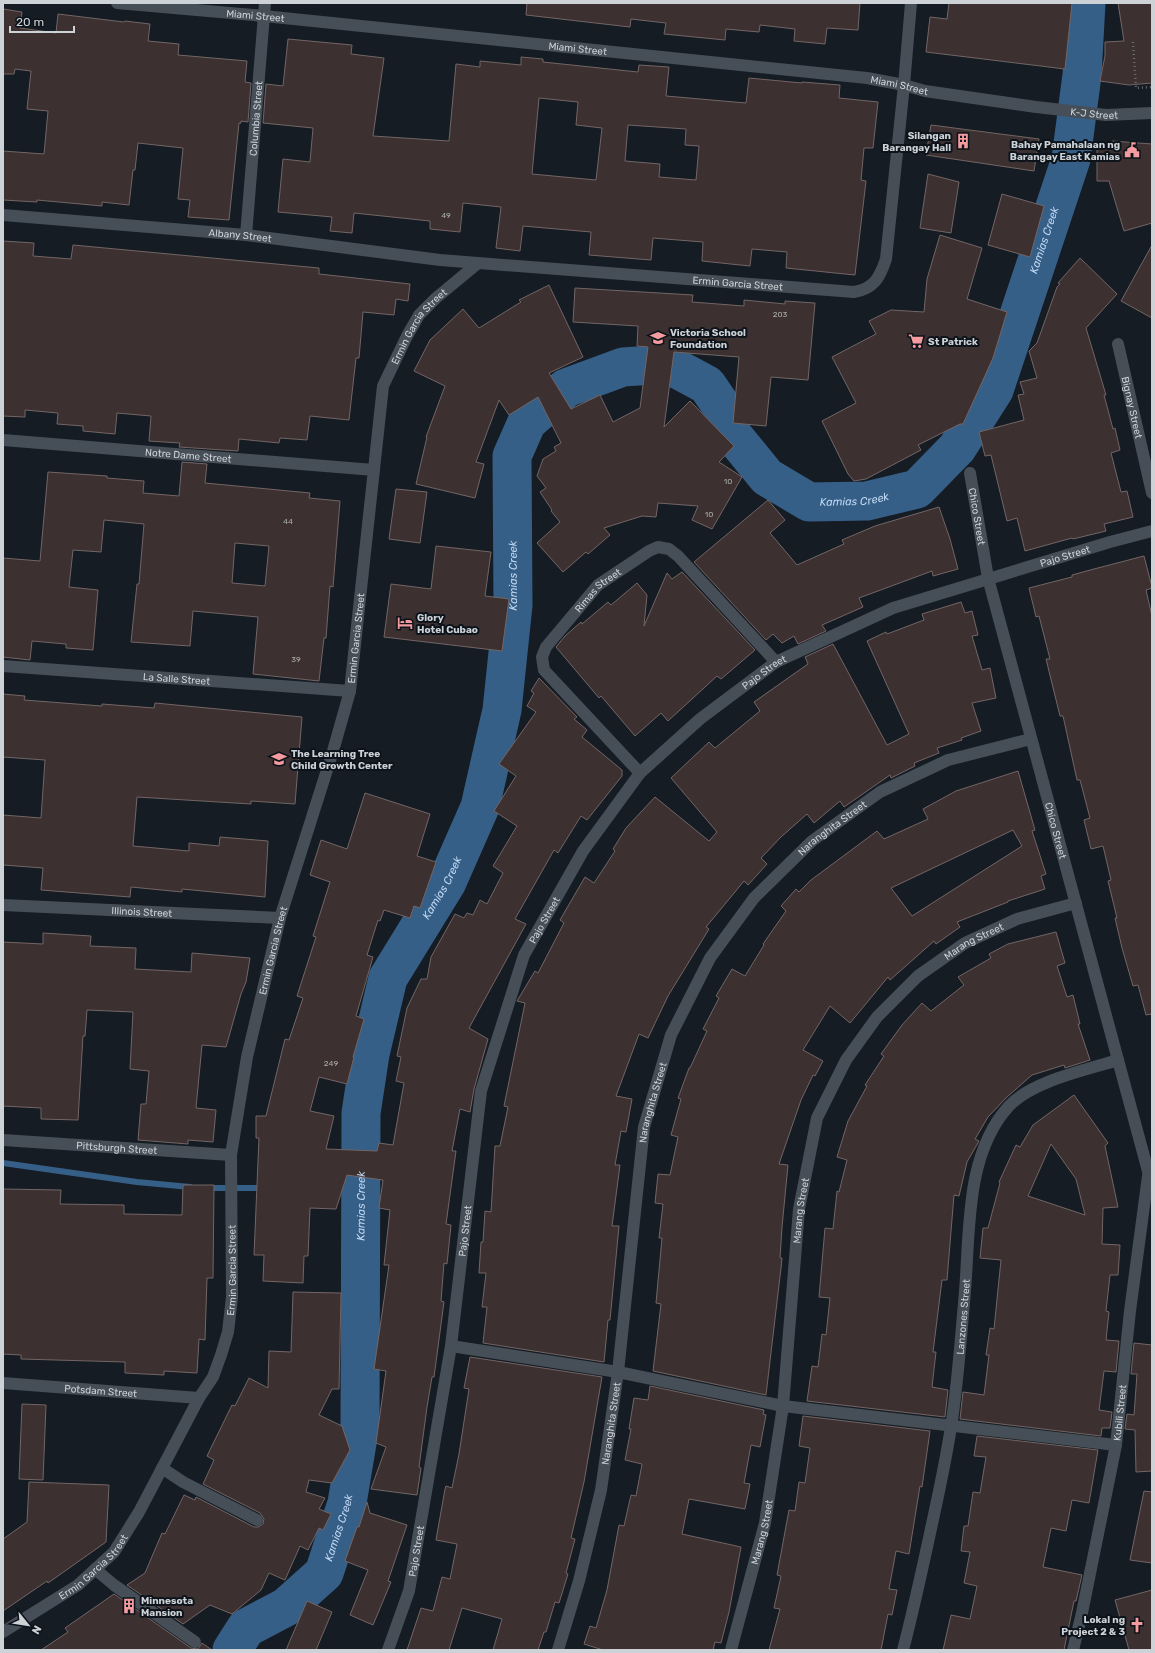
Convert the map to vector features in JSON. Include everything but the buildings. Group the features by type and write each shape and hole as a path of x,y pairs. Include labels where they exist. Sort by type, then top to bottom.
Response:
{"street":[{"name":"Miami Street","path":"117,3 264,16 867,78 904,85 925,91 1036,107"},
{"name":"Columbia Street","path":"246,235 265,3"},
{"name":"Ermin Garcia Street","path":"3,1632 78,1585 114,1552 140,1512 199,1398 213,1377 228,1332 232,1297 231,1154 247,1057 280,918 333,751 350,691 383,386 407,336 419,315 436,298 477,264 854,292 864,290 874,283 882,273 886,259 911,3"},
{"name":"K-J Street","path":"1036,107 1106,115 1152,113"},
{"name":"Albany Street","path":"3,215 246,235 477,264"},
{"name":"Bignay Street","path":"1118,344 1152,493"},
{"name":"Notre Dame Street","path":"3,440 374,470"},
{"name":"Chico Street","path":"970,473 988,578 1152,1186"},
{"name":"Pajo Street","path":"388,1650 409,1591 451,1346 481,1090 524,955 583,851 640,773 700,719 776,662 893,608 988,578 1152,531"},
{"name":"Rimas Street","path":"640,773 544,670 542,657 546,647 598,586 649,551 658,547 670,549 776,662"},
{"name":"La Salle Street","path":"3,666 350,691"},
{"name":"Naranghita Street","path":"558,1650 579,1581 601,1490 618,1372 644,1127 671,1035 710,958 754,898 812,841 880,792 948,760 1031,738"},
{"name":"Marang Street","path":"730,1650 765,1523 783,1406 799,1209 817,1118 846,1060 877,1017 918,976 965,943 1017,919 1076,903"},
{"name":"Illinois Street","path":"3,906 280,918"},
{"name":"Lanzones Street","path":"903,1650 913,1613 942,1476 951,1425 965,1291 972,1196 982,1156 991,1136 1010,1106 1026,1092 1045,1083 1118,1060"},
{"name":"Pittsburgh Street","path":"3,1140 231,1154"},
{"name":"Kubili Street","path":"1073,1650 1082,1613 1116,1445 1130,1311 1148,1172"},
{"path":"451,1346 618,1372 783,1406 1116,1445"},
{"name":"Potsdam Street","path":"3,1383 199,1398"},
{"path":"162,1468 183,1482 257,1520"},
{"path":"95,1569 114,1585 195,1642"}],"path":[{"path":"1133,42 1136,88 1152,87"}],"waterway":[{"name":"Kamias Creek","path":"232,1650 246,1628 286,1607 324,1573 347,1503 360,1425 361,1113 370,1054 388,978 447,882 480,807 502,710 513,605 512,456 527,422 566,388 623,367 668,364 707,385 724,410 731,433 767,477 809,502 867,501 917,489 957,448 994,390 1071,159 1082,75 1086,3"},
{"path":"3,1163 137,1182 190,1187"},
{"path":"335,1188 361,1187"},
{"path":"207,1188 264,1188"}],"place":[{"name":"Silangan Barangay Hall","path":"963,141"},
{"name":"Bahay Pamahalaan ng Barangay East Kamias","path":"1132,150"},
{"name":"Victoria School Foundation","path":"658,338"},
{"name":"St Patrick","path":"916,341"},
{"name":"Glory Hotel Cubao","path":"405,623"},
{"name":"The Learning Tree Child Growth Center","path":"279,759"},
{"name":"Minnesota Mansion","path":"129,1606"},
{"name":"Lokal ng Project 2 & 3","path":"1137,1625"}]}
